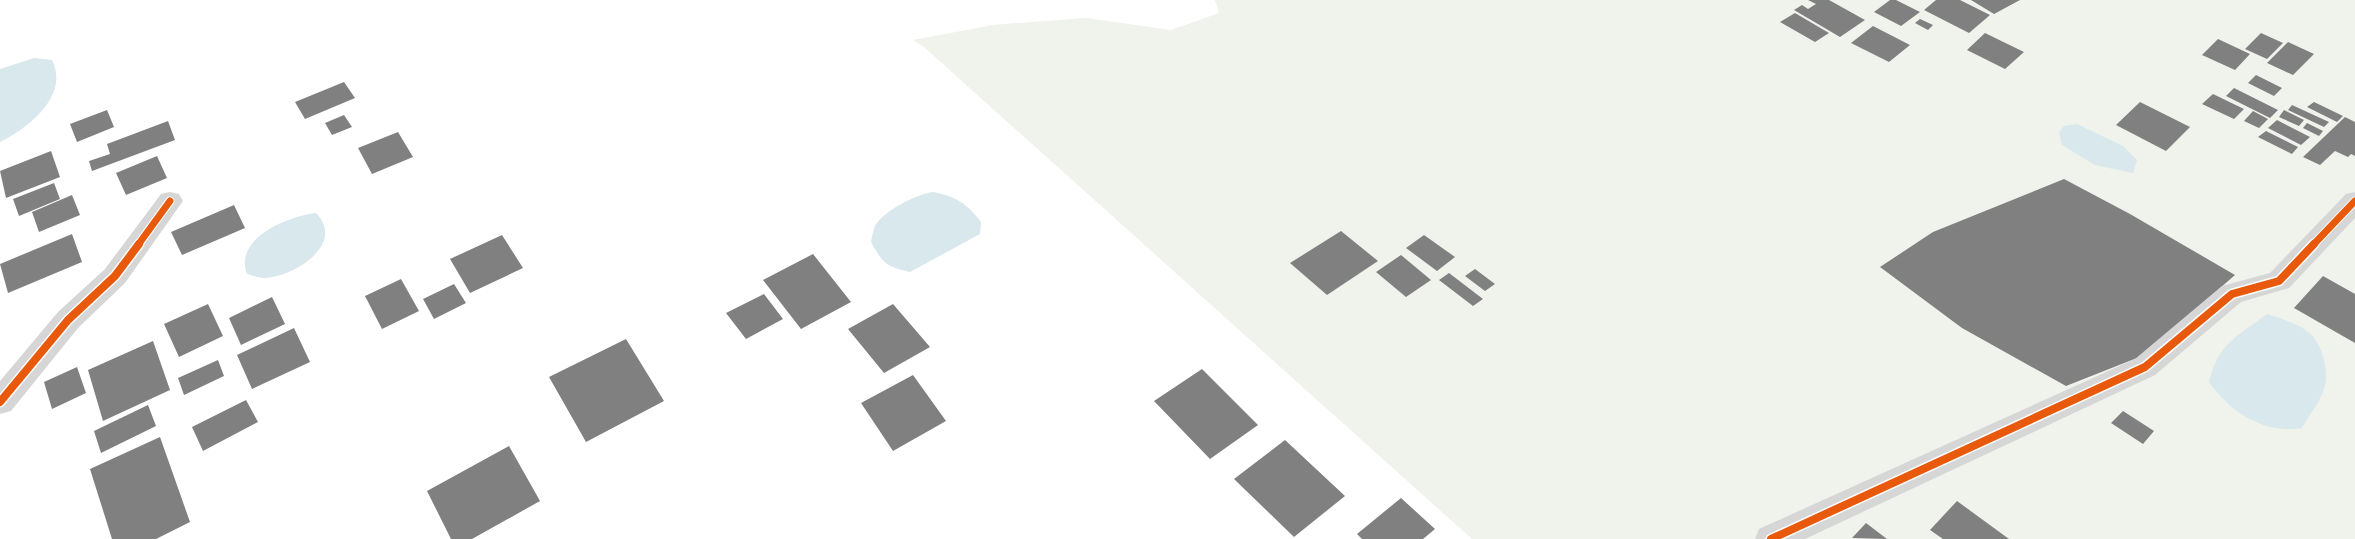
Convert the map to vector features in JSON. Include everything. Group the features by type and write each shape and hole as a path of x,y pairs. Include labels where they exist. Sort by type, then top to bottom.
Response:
{"street":[{"path":"0,402 68,320 115,276 170,201"},
{"path":"1772,539 2145,367 2232,294 2279,281 2355,201"}],"shaded area":[{"path":"1215,0 2355,0 2355,539 1472,539 924,47 913,40 993,25 1086,18 1171,30 1219,13"},
{"path":"34,58 52,60 56,73 55,86 51,98 34,119 0,142 0,69"},
{"path":"2077,124 2123,146 2137,160 2133,173 2095,165 2062,145 2059,132 2064,126"},
{"path":"933,192 948,196 971,210 981,222 980,234 910,272 890,266 878,255 871,242 875,226 879,220 901,204 926,193"},
{"path":"316,213 324,225 325,237 320,248 312,258 301,266 275,277 261,278 247,274 245,261 248,250 266,231 292,219"},
{"path":"2267,314 2289,322 2310,333 2317,342 2322,354 2326,373 2325,385 2320,398 2302,428 2275,428 2250,419 2227,403 2209,382 2218,358 2224,349 2238,335"}],"building":[{"path":"1808,0 1829,0 1865,20 1840,37 1794,10 1802,5 1808,9 1816,4"},
{"path":"1890,0 1896,0 1920,12 1901,26 1874,12"},
{"path":"1936,0 1960,0 1990,15 1969,33 1924,10"},
{"path":"1971,0 2020,0 1994,14"},
{"path":"1795,13 1829,33 1815,42 1780,22"},
{"path":"1920,19 1933,25 1928,30 1915,23"},
{"path":"1873,26 1910,45 1889,62 1851,43"},
{"path":"1985,33 2024,52 2005,69 1967,50"},
{"path":"2261,33 2283,43 2267,59 2245,49"},
{"path":"2218,39 2250,54 2235,70 2202,55"},
{"path":"2288,42 2314,54 2293,75 2267,63"},
{"path":"2256,75 2282,88 2274,96 2248,83"},
{"path":"344,82 355,98 305,119 295,102"},
{"path":"2234,88 2278,110 2270,118 2226,96"},
{"path":"2213,94 2244,109 2234,119 2202,104"},
{"path":"2140,102 2190,127 2166,151 2116,125"},
{"path":"2314,102 2343,116 2337,122 2307,107"},
{"path":"2292,105 2329,122 2324,127 2288,110"},
{"path":"107,110 114,127 77,142 70,124"},
{"path":"2284,110 2304,120 2299,126 2279,117"},
{"path":"2253,111 2268,119 2259,128 2244,121"},
{"path":"344,115 352,127 332,135 325,123"},
{"path":"2345,117 2355,122 2355,156 2351,154 2348,157 2335,151 2320,165 2303,157"},
{"path":"2277,120 2310,137 2301,145 2268,128"},
{"path":"168,121 175,140 92,171 89,161 110,154 107,144"},
{"path":"2307,123 2323,131 2319,136 2303,128"},
{"path":"2266,131 2298,147 2292,154 2258,137"},
{"path":"398,132 413,157 372,174 358,148"},
{"path":"51,151 60,177 6,198 0,171"},
{"path":"157,156 167,178 126,195 116,173"},
{"path":"2064,179 2130,214 2235,275 2142,356 2066,386 1962,328 1880,267 1933,232"},
{"path":"54,183 60,199 19,216 13,199"},
{"path":"72,195 80,215 39,232 32,212"},
{"path":"234,205 245,228 182,255 171,232"},
{"path":"1341,231 1378,261 1327,295 1290,263"},
{"path":"72,234 82,262 8,293 0,264"},
{"path":"502,235 523,268 470,293 450,259"},
{"path":"1424,235 1455,257 1437,271 1406,248"},
{"path":"813,254 851,302 801,329 763,280"},
{"path":"1401,255 1431,280 1406,297 1376,272"},
{"path":"1475,269 1495,284 1485,291 1465,276"},
{"path":"1449,273 1483,299 1473,306 1439,280"},
{"path":"2323,276 2355,294 2355,343 2294,308"},
{"path":"401,279 419,311 382,329 365,296"},
{"path":"454,284 466,303 434,319 423,299"},
{"path":"764,294 783,319 746,339 726,313"},
{"path":"272,297 285,324 241,345 229,318"},
{"path":"208,304 223,336 179,357 164,324"},
{"path":"893,304 930,347 884,373 848,329"},
{"path":"294,328 310,362 252,389 237,355"},
{"path":"626,339 664,401 586,442 549,377"},
{"path":"153,341 170,390 103,421 88,370"},
{"path":"218,360 224,376 184,395 178,378"},
{"path":"77,367 86,393 52,409 44,382"},
{"path":"1202,369 1258,425 1210,459 1154,401"},
{"path":"913,375 946,421 893,451 861,403"},
{"path":"246,400 258,422 203,451 192,427"},
{"path":"148,405 156,426 101,453 94,431"},
{"path":"2123,411 2154,431 2143,444 2111,423"},
{"path":"160,437 190,522 156,539 112,539 90,469"},
{"path":"1285,440 1345,496 1294,537 1234,479"},
{"path":"509,446 540,501 472,539 451,539 427,491"},
{"path":"1401,498 1435,529 1423,539 1362,539 1357,534"},
{"path":"1957,501 2009,539 1943,539 1930,530"},
{"path":"1866,523 1887,539 1852,538"}],"cycle path":[{"path":"0,402 68,320 115,276 170,201"},
{"path":"1771,539 2145,367 2232,294 2279,281 2355,201"}]}
